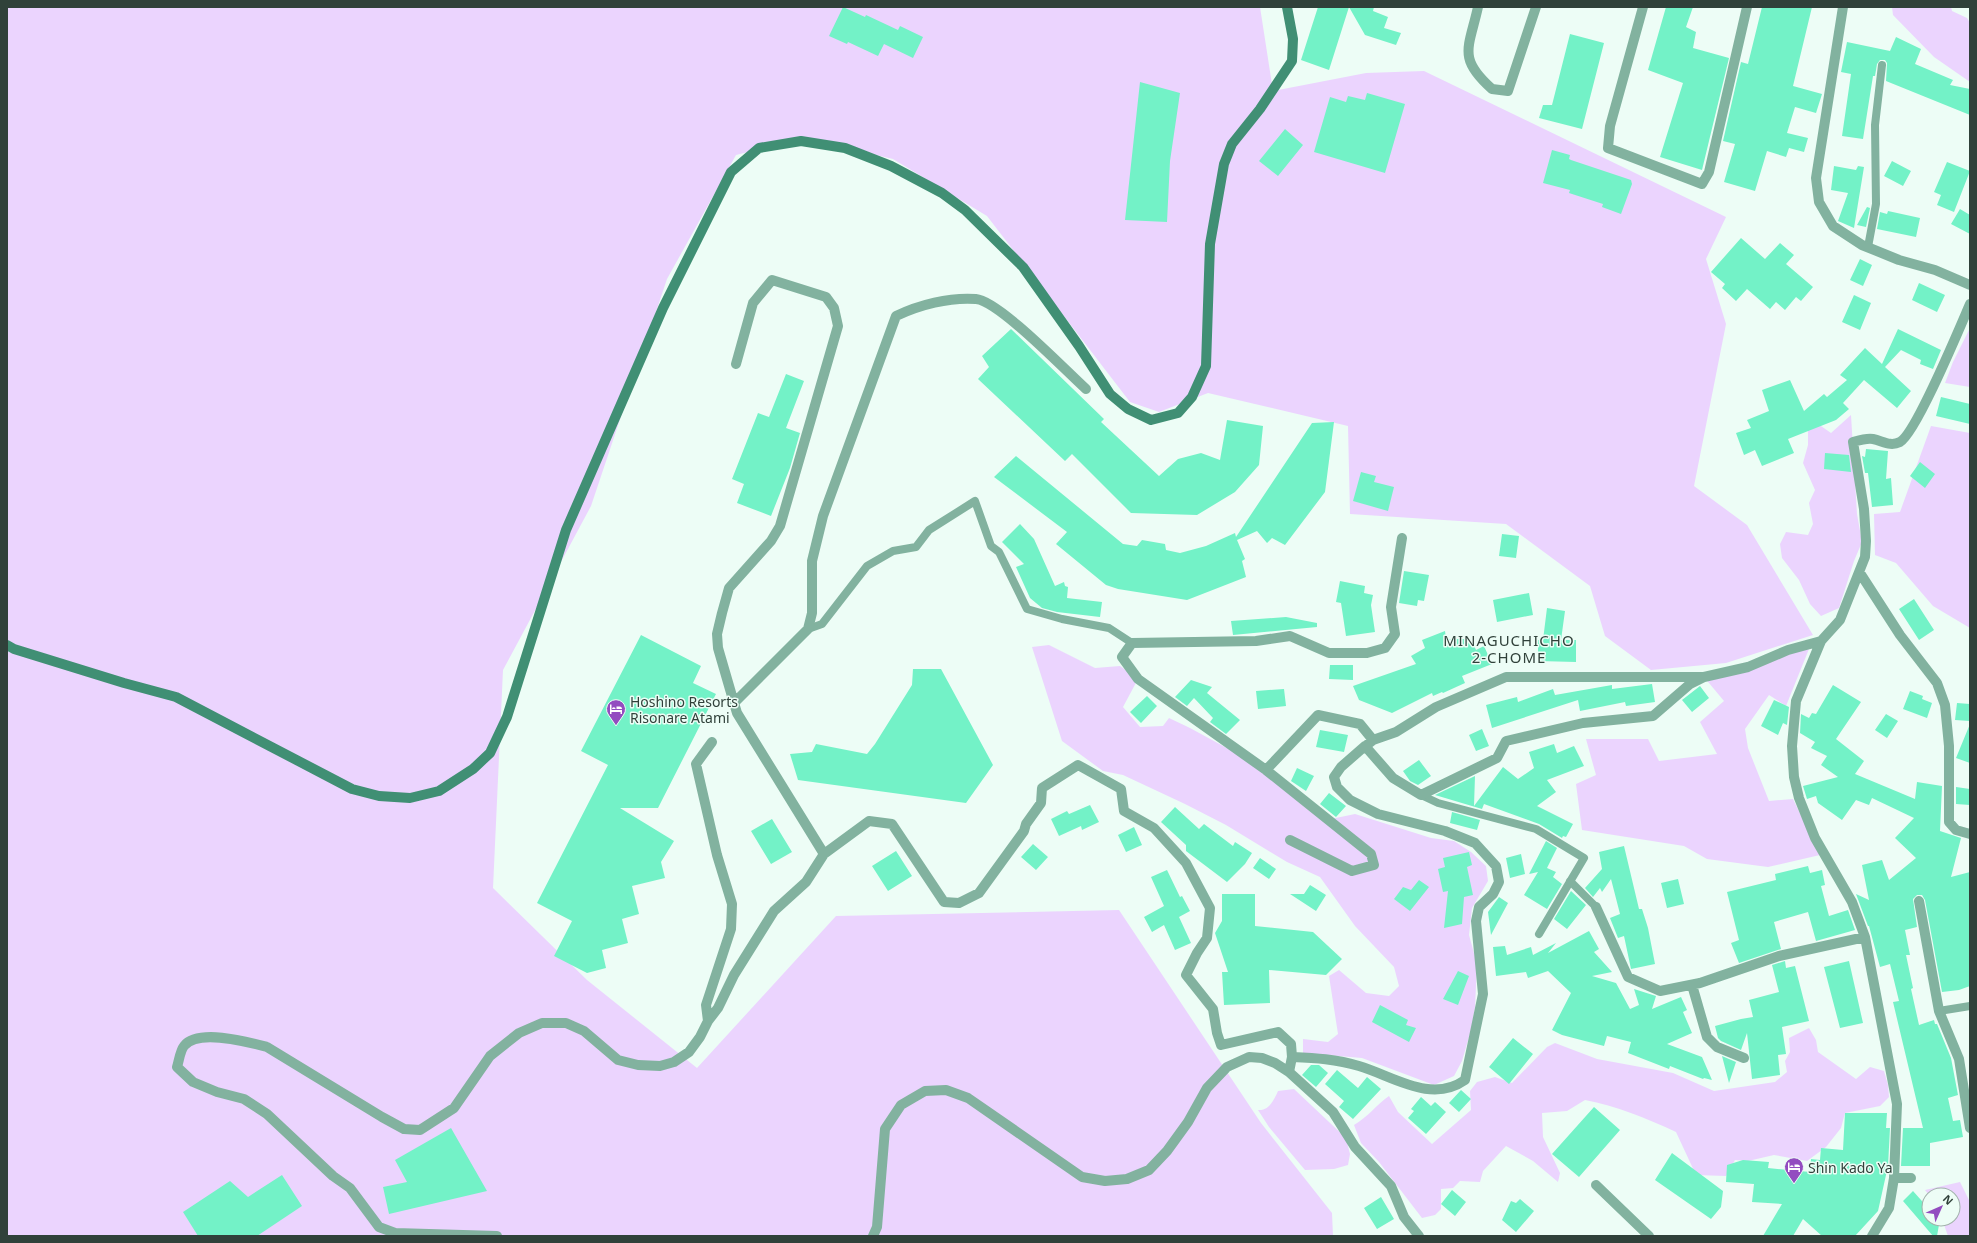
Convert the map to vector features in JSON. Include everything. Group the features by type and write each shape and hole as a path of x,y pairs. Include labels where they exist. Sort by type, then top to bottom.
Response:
{"street":[{"path":"7,645 14,649 176,697 352,789 379,796 410,798 439,791 473,769 490,753 507,717 566,530 662,308 731,172 759,148 801,142 845,148 891,166 942,193 965,210 1023,267 1079,346 1110,394 1128,409 1151,420 1178,413 1192,397 1206,366 1210,244 1224,164 1232,144 1260,109 1292,61 1293,39 1287,7"},
{"path":"1478,7 1467,55 1471,68 1492,89 1508,91 1536,7"},
{"path":"1643,7 1610,126 1608,148 1702,184 1709,172 1747,7"},
{"path":"1843,7 1816,178 1819,202 1833,226 1868,247 1898,260 1935,270 1970,285"},
{"path":"736,364 753,303 772,280 826,296 834,308 838,326 780,526 771,541 729,588 717,634 718,648 737,713 824,854"},
{"path":"734,703 808,628 812,613 812,560 823,516 896,316 915,308 948,301 977,299 1008,317 1086,389"},
{"path":"1872,1236 1888,1208 1894,1178 1897,1104 1864,937 1852,902 1815,838 1799,798 1794,777 1792,746 1796,701 1821,641 1840,620 1860,573 1865,557 1866,541 1864,509 1853,442 1868,439 1891,444 1900,442 1908,434 1921,412 1970,304"},
{"path":"1290,840 1352,872 1374,865 1371,854 1266,770 1138,679 1122,657 1132,643 1256,642 1290,636 1328,653 1367,654 1385,648 1395,634 1391,607 1402,538"},
{"path":"1860,573 1900,635 1937,683 1945,705 1949,746 1949,822 1956,830 1970,834"},
{"path":"1292,1057 1324,1058 1352,1064 1415,1087 1436,1090 1454,1087 1465,1080 1484,994 1476,921 1479,907 1492,894 1499,882 1496,866 1475,843 1444,831 1378,814 1350,800 1337,787 1334,777 1341,767 1369,743 1396,732 1436,707 1506,678 1704,677 1748,667 1788,650 1821,641"},
{"path":"1266,770 1318,715 1360,724 1369,743 1394,778 1421,795 1497,758 1506,741 1583,722 1653,716 1690,684 1704,677"},
{"path":"708,1021 706,1005 731,929 732,904 717,855 696,764 712,742"},
{"path":"497,1236 395,1233 379,1227 350,1188 333,1176 267,1114 244,1099 217,1092 193,1082 176,1067 184,1046 193,1040 204,1037 246,1041 267,1047 404,1129 420,1130 454,1108 490,1056 519,1033 542,1023 566,1023 584,1031 618,1060 638,1065 660,1066 674,1062 689,1052 700,1038 708,1021 718,1008 734,975 774,911 806,882 824,854 869,820 892,824 944,902 959,903 979,894 1020,838 1026,824 1041,803 1042,788 1078,765 1121,790 1124,810 1154,828 1186,863 1196,879 1210,908 1207,938 1196,953 1186,975 1213,1009 1217,1033 1221,1045 1278,1032 1291,1044 1292,1057 1288,1072"},
{"path":"1919,901 1939,1011 1959,1060 1970,1128"},
{"path":"1596,907 1628,977 1660,990 1692,984 1779,956 1864,937"},
{"path":"1692,984 1707,1037 1717,1047 1744,1058"},
{"path":"873,1236 877,1228 885,1129 901,1105 925,1091 946,1090 968,1098 1082,1177 1105,1181 1127,1179 1149,1170 1167,1151 1188,1122 1208,1088 1226,1067 1249,1057 1262,1058 1275,1063 1288,1072 1333,1112 1355,1147 1391,1186 1404,1218 1419,1236"},
{"path":"1894,1178 1910,1178"},
{"path":"1596,1185 1649,1236"}],"lane":[{"path":"1868,247 1876,204 1875,125 1882,65"},
{"path":"808,628 822,624 867,566 893,551 916,547 929,530 975,501 991,546 999,552 1027,609 1062,620 1108,628 1132,643"},
{"path":"1421,795 1438,803 1536,829 1584,858 1539,934"},
{"path":"1570,881 1596,907"},
{"path":"1939,1011 1970,1006"}],"shaded area":[{"path":"7,7 1260,7 1273,91 1366,73 1424,71 1726,217 1706,259 1726,324 1694,486 1747,525 1813,635 1726,663 1651,670 1605,636 1590,586 1506,524 1350,514 1348,426 1208,393 1159,412 1130,402 987,216 893,159 804,138 736,155 667,279 591,506 503,670 493,888 587,980 697,1068 836,916 1119,910 1261,1123 1332,1213 1333,1236 7,1236"},
{"path":"1892,7 1951,7 1952,11 1967,18 1970,23 1970,82 1934,57 1893,15"},
{"path":"1970,328 1970,387 1945,383 1953,362"},
{"path":"1851,415 1857,514 1862,542 1854,561 1839,608 1821,616 1810,604 1799,580 1782,558 1780,544 1786,532 1808,535 1813,524 1809,503 1815,490 1803,463 1808,445 1808,417 1831,433"},
{"path":"1931,426 1970,433 1970,628 1933,606 1896,563 1875,555 1874,514 1900,512"},
{"path":"1811,644 1786,706 1769,695 1745,729 1748,748 1769,801 1793,799 1820,855 1768,867 1707,859 1684,846 1582,830 1576,784 1596,775 1586,739 1648,739 1659,761 1717,754 1700,722 1724,701 1704,677"},
{"path":"1049,645 1095,668 1120,666 1138,679 1123,707 1140,727 1163,726 1169,718 1247,759 1331,819 1355,814 1431,838 1454,841 1471,852 1486,866 1488,881 1472,908 1469,935 1477,964 1475,1007 1471,1030 1462,1061 1454,1076 1434,1085 1362,1058 1303,1053 1303,1039 1328,1042 1338,1034 1329,976 1339,970 1366,993 1389,996 1399,986 1394,967 1355,926 1320,877 1287,862 1226,825 1185,804 1123,775 1103,771 1062,741 1032,647"},
{"path":"1809,1028 1816,1040 1818,1052 1856,1079 1870,1067 1884,1071 1888,1085 1889,1097 1880,1106 1845,1113 1841,1128 1826,1147 1807,1161 1774,1155 1748,1161 1735,1160 1726,1176 1696,1175 1676,1132 1631,1113 1585,1100 1567,1111 1542,1113 1543,1137 1560,1173 1558,1182 1533,1161 1506,1146 1483,1171 1480,1182 1460,1181 1453,1188 1441,1189 1441,1209 1435,1215 1422,1218 1379,1162 1361,1143 1354,1125 1389,1096 1398,1112 1432,1144 1471,1110 1470,1091 1477,1082 1495,1077 1512,1083 1547,1047 1555,1043 1597,1059 1673,1073 1714,1091 1775,1082 1787,1072 1785,1061 1790,1052 1789,1038"},
{"path":"1294,1089 1346,1138 1350,1154 1348,1165 1334,1169 1305,1170 1269,1127 1258,1110 1268,1107 1278,1091"},
{"path":"1960,1182 1970,1202 1970,1236 1948,1236 1945,1227 1961,1227 1961,1187 1938,1187"}],"building":[{"path":"843,7 865,17 866,15 898,30 900,26 923,37 913,58 884,44 878,56 848,42 847,44 829,36"},
{"path":"1318,7 1349,7 1329,70 1301,60"},
{"path":"1349,7 1374,7 1373,11 1388,17 1384,28 1401,33 1396,45 1365,35"},
{"path":"1666,7 1693,7 1686,27 1696,32 1693,48 1729,58 1702,170 1660,157 1683,83 1648,70"},
{"path":"1762,7 1812,7 1793,86 1822,94 1816,113 1795,107 1787,133 1808,138 1804,152 1789,148 1786,157 1767,151 1755,191 1724,182 1735,144 1723,141 1741,62 1748,64"},
{"path":"1570,34 1604,43 1582,129 1539,118 1543,105 1552,105"},
{"path":"1896,37 1921,49 1915,64 1953,80 1950,85 1970,89 1970,115 1886,81 1887,63 1885,60 1880,60 1877,64 1875,76 1873,76 1863,139 1842,136 1851,74 1841,72 1847,42 1890,51"},
{"path":"1140,82 1180,93 1170,161 1167,222 1125,220"},
{"path":"1367,93 1405,104 1385,173 1314,152 1330,97 1346,102 1348,96 1365,100"},
{"path":"1285,129 1303,145 1278,176 1259,161"},
{"path":"1552,150 1570,155 1569,159 1571,160 1631,180 1632,184 1621,214 1602,207 1603,204 1569,193 1570,190 1543,183"},
{"path":"1892,161 1911,171 1903,186 1884,176"},
{"path":"1947,162 1970,171 1954,212 1937,205 1941,195 1934,192"},
{"path":"1834,166 1856,170 1858,166 1864,167 1854,228 1838,221 1848,193 1831,190"},
{"path":"1867,207 1870,208 1866,227 1857,225"},
{"path":"1960,209 1970,215 1970,234 1951,224"},
{"path":"1888,211 1920,218 1916,237 1877,229 1880,212 1887,214"},
{"path":"1741,238 1765,259 1780,243 1794,255 1786,264 1813,287 1801,301 1796,297 1785,310 1776,302 1770,309 1747,289 1736,301 1722,288 1725,284 1711,272"},
{"path":"1860,259 1872,265 1863,286 1850,280"},
{"path":"1919,283 1945,295 1937,312 1912,300"},
{"path":"1854,295 1871,303 1860,330 1842,322"},
{"path":"1011,329 1104,419 1101,422 1159,476 1178,459 1201,453 1220,460 1227,420 1263,426 1259,465 1235,492 1197,515 1131,513 1072,454 1065,461 978,379 989,367 982,356"},
{"path":"1898,329 1941,350 1933,369 1920,364 1921,360 1901,350 1885,367 1911,391 1897,408 1864,380 1843,403 1849,409 1836,420 1788,439 1794,453 1762,466 1755,450 1744,455 1736,433 1751,428 1747,420 1769,411 1762,390 1790,380 1804,411 1824,394 1827,397 1847,380 1840,375 1865,348 1882,364"},
{"path":"786,374 804,381 786,428 800,433 790,468 771,516 737,503 744,484 732,479 758,413 769,417"},
{"path":"1941,397 1970,404 1970,424 1936,416"},
{"path":"1334,422 1325,492 1285,545 1272,538 1267,543 1257,531 1237,540 1245,559 1242,561 1246,577 1187,600 1118,589 1106,585 1056,544 1067,532 994,477 1016,456 1123,544 1137,546 1142,540 1165,544 1166,550 1180,553 1206,546 1235,533 1236,537 1312,423"},
{"path":"1866,449 1888,451 1886,479 1891,478 1893,505 1872,507 1868,473 1865,473 1862,456 1865,457"},
{"path":"1825,453 1849,455 1851,472 1824,469"},
{"path":"1920,462 1935,474 1925,488 1910,476"},
{"path":"1361,472 1376,476 1374,482 1394,487 1388,511 1353,501"},
{"path":"1020,524 1034,539 1055,586 1064,582 1065,586 1068,587 1067,598 1102,602 1100,617 1057,612 1042,608 1030,598 1016,567 1024,564 1002,542"},
{"path":"1502,534 1519,536 1516,558 1499,556"},
{"path":"1404,571 1429,575 1424,601 1418,600 1417,606 1399,603"},
{"path":"1340,581 1365,586 1364,593 1373,595 1371,605 1375,632 1346,636 1341,603 1336,602"},
{"path":"1529,593 1533,615 1497,622 1493,600"},
{"path":"1914,599 1934,630 1919,640 1899,609"},
{"path":"1547,608 1565,611 1561,640 1576,640 1576,662 1538,661 1538,640 1543,640"},
{"path":"1286,617 1317,623 1317,627 1233,635 1231,621"},
{"path":"1445,631 1446,639 1471,639 1476,650 1484,646 1492,664 1462,676 1465,683 1443,693 1442,692 1433,696 1432,693 1392,713 1359,700 1353,686 1416,664 1411,656 1425,648 1422,640"},
{"path":"641,635 701,666 693,683 716,694 658,808 620,808 674,841 661,862 665,878 632,886 639,914 622,919 628,943 602,950 606,968 587,973 554,956 572,921 537,903 608,765 581,751"},
{"path":"1330,665 1353,665 1353,680 1329,679"},
{"path":"913,669 941,669 993,765 966,803 798,780 790,754 812,752 816,744 867,754 875,744 912,685"},
{"path":"1191,680 1212,687 1207,693 1240,720 1226,734 1210,722 1213,718 1194,698 1187,706 1175,697"},
{"path":"1652,684 1655,702 1626,706 1625,702 1580,711 1578,700 1492,728 1486,705 1517,697 1518,702 1553,689 1555,695 1612,685 1612,689"},
{"path":"1833,685 1861,702 1836,739 1864,761 1855,774 1915,799 1917,782 1942,786 1940,831 1961,838 1951,877 1970,872 1970,986 1959,990 1942,992 1925,900 1922,895 1917,895 1913,899 1917,927 1905,930 1910,955 1906,955 1913,988 1911,989 1919,1025 1934,1020 1951,1058 1958,1095 1948,1098 1953,1121 1960,1120 1963,1137 1930,1143 1930,1166 1901,1166 1903,1128 1923,1128 1893,1002 1899,1001 1890,964 1880,967 1869,926 1856,894 1869,900 1862,865 1882,860 1889,880 1916,858 1895,838 1914,818 1872,798 1869,805 1856,800 1842,820 1818,803 1816,796 1807,799 1803,786 1838,777 1821,765 1827,756 1811,748 1815,742 1800,733 1801,714 1809,718 1812,713 1816,714"},
{"path":"1700,686 1709,698 1692,712 1682,700"},
{"path":"1284,689 1286,706 1258,709 1256,691"},
{"path":"1910,691 1923,696 1922,699 1932,703 1927,718 1903,709"},
{"path":"1147,696 1157,706 1141,723 1130,712"},
{"path":"1774,700 1789,707 1787,725 1783,723 1778,735 1761,726"},
{"path":"1957,703 1970,704 1970,721 1955,720"},
{"path":"1886,714 1898,721 1887,738 1875,730"},
{"path":"1970,724 1970,763 1956,758"},
{"path":"1482,729 1489,746 1476,751 1469,735"},
{"path":"1320,730 1348,735 1344,752 1316,747"},
{"path":"1554,744 1557,753 1574,746 1584,766 1547,780 1556,792 1537,806 1573,824 1566,837 1563,836 1562,838 1539,824 1484,804 1482,809 1435,795 1475,776 1474,806 1503,767 1518,779 1534,768 1529,752"},
{"path":"1419,760 1431,776 1418,785 1410,781 1403,771"},
{"path":"1297,768 1314,776 1306,791 1291,781"},
{"path":"1956,787 1970,789 1970,805 1956,804"},
{"path":"1329,793 1346,806 1336,817 1320,804"},
{"path":"1090,805 1099,822 1082,830 1081,826 1059,836 1051,819 1067,811 1069,814"},
{"path":"1175,807 1199,829 1204,824 1233,846 1235,842 1252,853 1245,864 1227,882 1186,851 1186,845 1161,822"},
{"path":"1452,812 1480,820 1477,830 1450,823"},
{"path":"772,819 792,852 771,864 751,831"},
{"path":"1134,827 1142,845 1126,852 1118,835"},
{"path":"1546,841 1557,848 1547,868 1556,872 1553,877 1562,884 1547,909 1524,895 1538,872 1529,874"},
{"path":"1033,844 1048,857 1036,870 1021,857"},
{"path":"1624,846 1639,909 1642,909 1648,928 1655,964 1631,969 1624,936 1618,938 1610,918 1620,914 1611,879 1602,892 1600,888 1593,897 1585,888 1602,869 1599,852"},
{"path":"896,851 912,876 888,891 872,866"},
{"path":"1469,852 1472,865 1467,867 1473,895 1464,897 1462,924 1444,928 1448,891 1443,892 1438,869 1445,867 1443,858"},
{"path":"1521,854 1525,874 1510,878 1506,858"},
{"path":"1260,858 1276,869 1269,879 1253,868"},
{"path":"1808,866 1810,873 1822,870 1825,885 1821,886 1829,916 1848,910 1855,930 1816,941 1808,912 1774,922 1781,949 1739,963 1731,943 1739,940 1727,892 1776,880 1775,874"},
{"path":"1167,870 1180,897 1182,896 1190,911 1179,917 1191,943 1175,950 1164,925 1152,932 1144,917 1164,906 1151,877"},
{"path":"1678,879 1684,904 1667,908 1661,883"},
{"path":"1419,880 1429,887 1410,911 1394,899 1403,887 1411,890"},
{"path":"1310,885 1326,895 1316,911 1290,894 1304,894"},
{"path":"1571,891 1586,905 1567,929 1554,919"},
{"path":"1222,894 1255,894 1255,926 1313,932 1342,959 1326,975 1269,970 1270,1003 1224,1005 1222,972 1228,972 1215,933 1222,921"},
{"path":"1499,897 1508,903 1491,935 1488,912"},
{"path":"1589,931 1599,949 1594,952 1612,972 1592,976 1616,983 1630,1009 1639,1005 1634,989 1656,996 1652,1009 1681,997 1687,1010 1683,1012 1692,1033 1667,1044 1702,1057 1712,1080 1703,1079 1670,1066 1669,1069 1628,1053 1631,1042 1607,1036 1604,1046 1562,1035 1552,1030 1571,993 1548,971 1528,978 1526,972 1496,976 1493,947 1505,946 1507,955 1531,947 1533,955 1556,943 1548,953"},
{"path":"1785,961 1786,968 1795,966 1809,1021 1782,1027 1786,1054 1778,1055 1780,1075 1752,1079 1747,1033 1741,1050 1721,1041 1718,1038 1715,1026 1753,1017 1749,1000 1779,992 1772,965"},
{"path":"1849,961 1863,1023 1840,1028 1824,967"},
{"path":"1458,971 1469,976 1458,1005 1443,999"},
{"path":"1380,1005 1408,1020 1406,1025 1416,1028 1409,1042 1372,1022"},
{"path":"1513,1038 1533,1054 1509,1084 1489,1067"},
{"path":"1722,1056 1736,1062 1729,1083"},
{"path":"1311,1065 1319,1065 1328,1073 1316,1087 1302,1075"},
{"path":"1337,1070 1358,1088 1367,1077 1381,1089 1353,1119 1339,1107 1344,1101 1325,1084"},
{"path":"1461,1090 1471,1099 1459,1112 1449,1103"},
{"path":"1421,1097 1431,1106 1435,1102 1446,1112 1426,1134 1408,1118 1414,1111 1411,1109"},
{"path":"1594,1107 1620,1130 1579,1177 1552,1154"},
{"path":"1845,1113 1887,1113 1886,1128 1890,1128 1888,1166 1878,1211 1855,1236 1822,1236 1803,1219 1793,1236 1763,1236 1782,1204 1752,1202 1754,1184 1726,1182 1727,1165 1743,1160 1769,1162 1768,1168 1810,1172 1811,1159 1820,1160 1821,1148 1843,1150"},
{"path":"451,1128 487,1191 389,1214 383,1187 407,1182 395,1160"},
{"path":"1672,1153 1723,1191 1721,1207 1711,1219 1655,1180"},
{"path":"282,1175 302,1206 257,1236 198,1236 183,1212 230,1181 248,1197"},
{"path":"1452,1190 1466,1202 1455,1216 1441,1204"},
{"path":"1913,1191 1921,1200 1921,1222 1903,1201"},
{"path":"1381,1197 1394,1219 1377,1229 1364,1208"},
{"path":"1520,1199 1534,1211 1516,1232 1502,1220 1511,1201 1516,1203"},
{"path":"1925,1227 1939,1227 1937,1236 1933,1236"}],"place":[{"name":"Hoshino Resorts Risonare Atami","path":"616,726"},
{"name":"Shin Kado Ya","path":"1794,1184"}],"district":[{"name":"MINAGUCHICHO 2-CHOME","path":"1509,648"}]}
